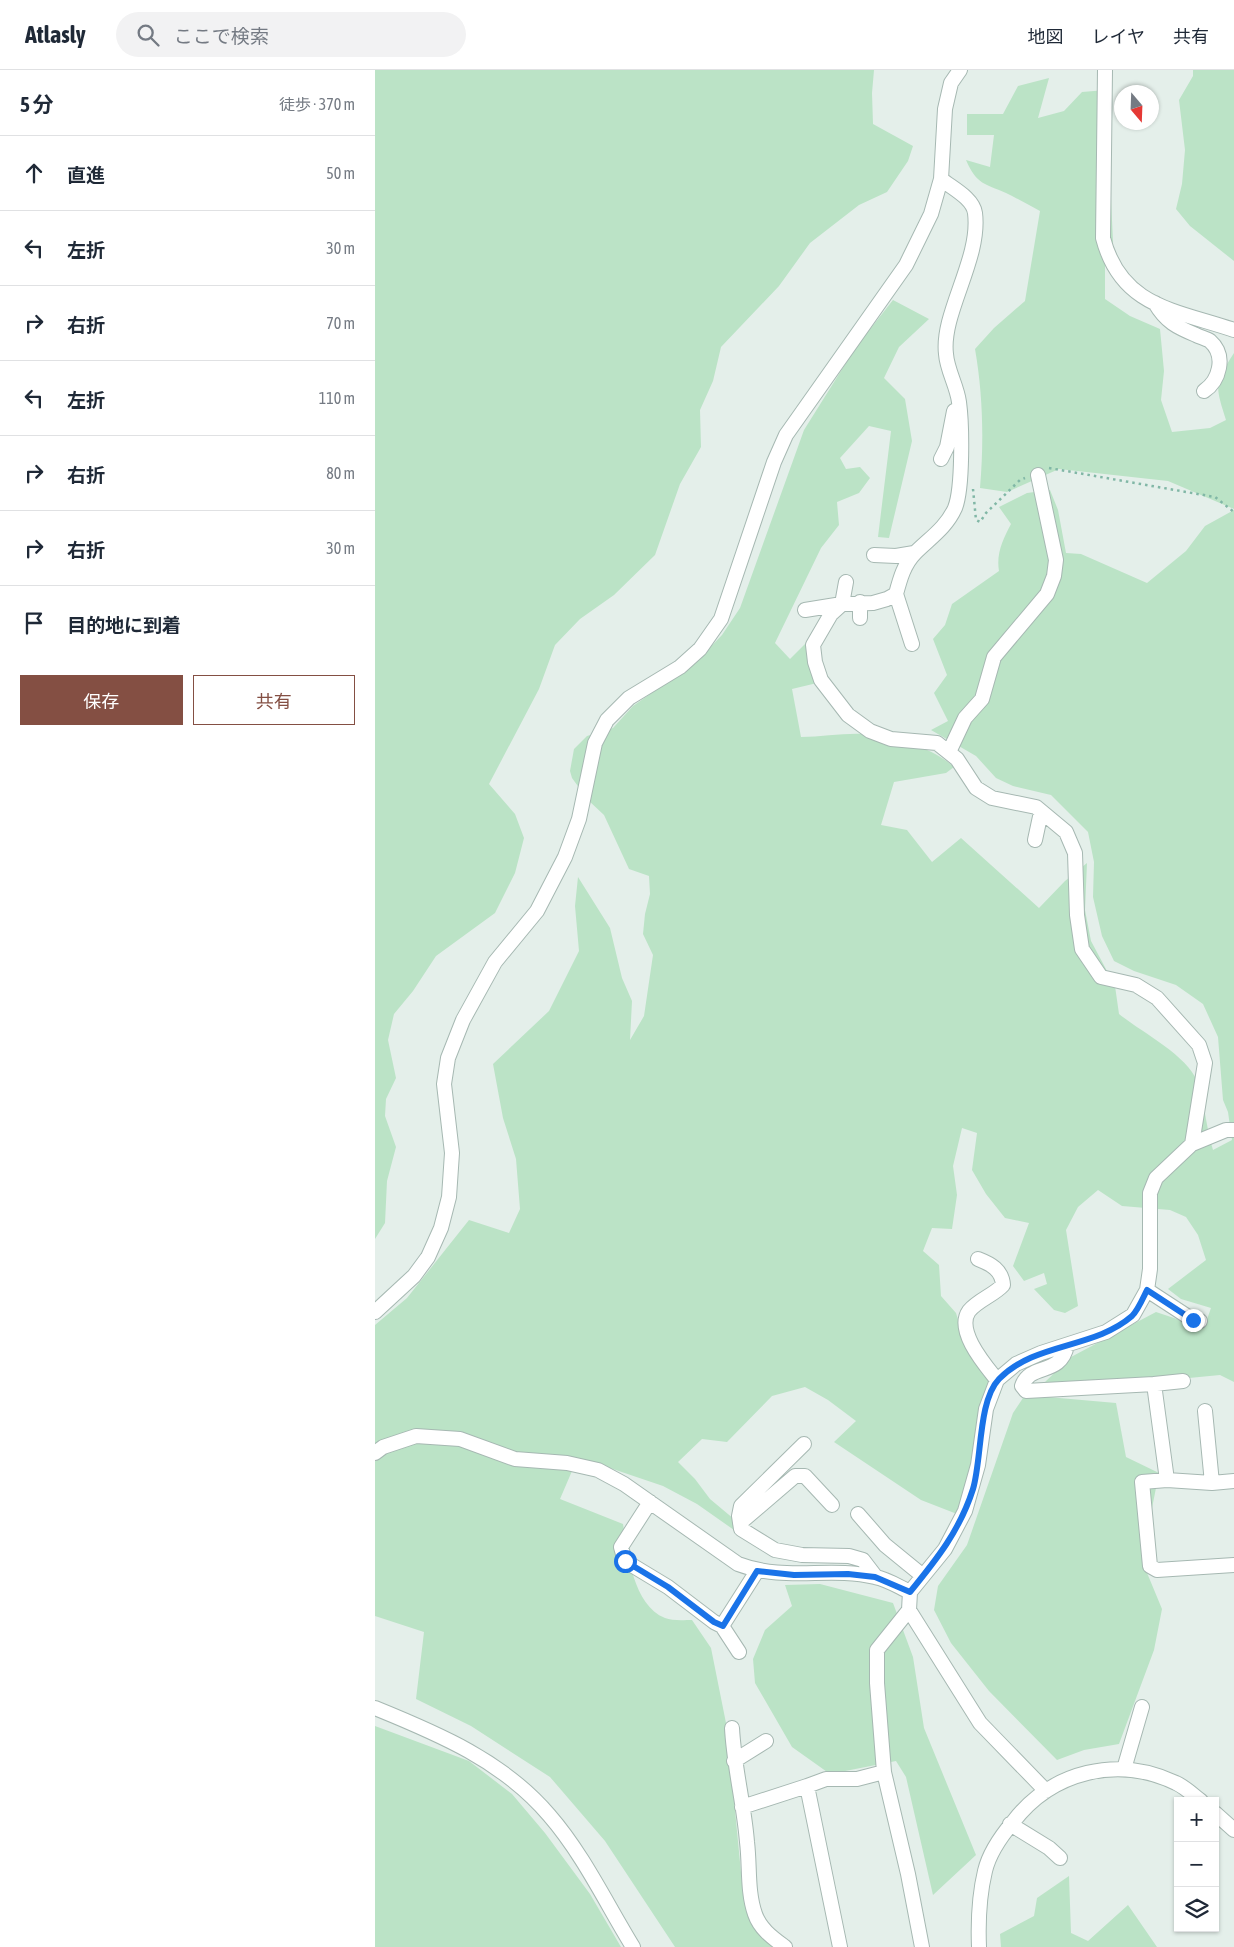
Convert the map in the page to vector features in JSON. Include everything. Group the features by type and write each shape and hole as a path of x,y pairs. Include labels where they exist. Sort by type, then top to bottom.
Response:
{"street":[{"path":"375,1312 414,1276 428,1256 441,1228 449,1197 452,1153 444,1084 448,1058 463,1020 495,962 537,911 565,857 579,819 595,743 607,720 629,698 680,667 700,649 721,619 774,462 786,435 906,265 931,214 941,179 945,109 951,83 960,70"},
{"path":"1105,70 1103,238 1107,253 1117,274 1137,295 1234,330"},
{"path":"912,644 896,594 903,571 914,554 938,534 955,507 960,473 959,402 945,353 949,325 969,265 975,211 967,199 941,179"},
{"path":"1155,303 1163,317 1179,328 1210,341 1218,353 1220,369 1211,386 1204,391"},
{"path":"941,459 947,447 951,417 959,402"},
{"path":"949,752 965,718 982,699 994,657 1047,594 1055,576 1057,560 1038,475"},
{"path":"874,555 896,556 914,554"},
{"path":"846,582 842,604 831,614 813,645 815,662 821,680 848,715 870,731 891,739 937,743 949,752 976,788 992,798 1036,808 1066,832 1075,853 1077,915 1082,949 1101,977 1136,985 1157,998 1199,1045 1205,1063 1192,1144"},
{"path":"805,610 860,602 873,603 887,600 896,594"},
{"path":"860,602 860,618"},
{"path":"1035,840 1041,812"},
{"path":"1046,1791 980,1723 909,1610 910,1592 945,1549 965,1511 979,1465 986,1409 997,1380 1016,1364 1106,1332 1133,1315 1147,1290 1150,1193 1157,1178 1192,1144 1226,1130 1234,1130"},
{"path":"978,1259 999,1271 1003,1277 1003,1285 970,1311 966,1325 978,1357 997,1380"},
{"path":"1147,1290 1193,1320 1200,1321"},
{"path":"1067,1345 1065,1356 1060,1362 1029,1375 1024,1380 1022,1386 1026,1391 1183,1381"},
{"path":"1154,1384 1167,1480"},
{"path":"1205,1411 1212,1483"},
{"path":"375,1453 383,1447 416,1436 460,1439 515,1459 567,1463 598,1470 624,1484 738,1564 757,1571 794,1575 848,1574 875,1577 910,1592"},
{"path":"804,1444 741,1506 741,1528 775,1550 803,1556 849,1556 863,1560 875,1577"},
{"path":"740,1523 795,1476 805,1476 831,1505"},
{"path":"1234,1481 1212,1483 1167,1480 1142,1482 1150,1566 1157,1570 1234,1565"},
{"path":"650,1502 621,1547 625,1561 668,1587 714,1622 723,1626 739,1652"},
{"path":"858,1514 885,1545 923,1576"},
{"path":"723,1626 757,1571"},
{"path":"909,1610 877,1650 877,1684 883,1772 908,1874 922,1947"},
{"path":"1124,1769 1142,1707"},
{"path":"375,1708 448,1738 513,1780 549,1815 595,1880 633,1947"},
{"path":"732,1728 734,1760 747,1840 750,1896 755,1916 767,1933 785,1947"},
{"path":"734,1760 766,1740"},
{"path":"979,1947 978,1920 985,1870 1002,1835 1024,1806 1046,1791 1085,1772 1114,1768 1147,1772 1177,1784 1195,1797"},
{"path":"741,1807 826,1779 857,1779 883,1772"},
{"path":"807,1786 840,1947"},
{"path":"1219,1816 1234,1830"},
{"path":"1011,1824 1049,1848 1060,1858"}],"path":[{"path":"960,473 969,479 974,490 976,520 980,522 986,513 1020,480 1038,475 1049,468 1215,497 1234,512"}],"green space":[{"path":"375,70 874,70 872,93 873,124 913,146 908,161 887,192 859,205 810,243 779,286 721,347 713,381 700,410 701,447 680,484 655,555 614,595 580,619 555,645 539,689 489,784 515,814 524,838 515,873 495,913 436,956 413,991 394,1014 388,1040 396,1078 386,1099 385,1116 396,1147 387,1181 385,1223 375,1239"},
{"path":"1193,70 1234,70 1234,261 1190,226 1176,209 1182,184 1185,150 1179,100 1193,76"},
{"path":"1049,78 1038,118 1064,111 1082,92 1106,90 1113,242 1105,267 1105,299 1130,316 1160,329 1164,371 1161,400 1172,432 1210,428 1226,420 1218,392 1218,385 1234,353 1234,509 1168,481 1059,469 1007,492 980,488 982,418 975,349 994,328 1025,301 1040,211 987,185 974,174 966,160 990,167 994,135 967,135 967,114 1003,114 1018,86"},
{"path":"893,300 929,319 899,347 884,378 905,399 912,441 889,538 878,537 891,431 869,426 840,458 846,469 860,467 870,478 859,493 837,502 839,525 821,548 775,643 790,659 809,640 817,683 792,689 801,737 856,734 887,737 924,748 954,767 946,773 894,782 881,825 907,830 932,862 961,838 1039,908 1065,881 1087,863 1085,910 1091,941 1115,986 1119,1014 1163,1044 1192,1071 1200,1089 1213,1150 1232,1140 1228,1112 1223,1100 1218,1037 1203,1004 1176,985 1134,971 1114,961 1102,936 1093,897 1094,862 1088,832 1051,795 1013,786 996,778 976,756 931,730 948,721 934,693 947,675 933,639 945,625 952,604 999,571 999,553 1011,524 999,507 1027,493 1050,490 1058,510 1066,553 1081,554 1147,583 1186,551 1205,526 1234,510 1234,1382 1220,1375 1075,1389 1045,1382 1071,1357 1156,1312 1204,1328 1211,1308 1181,1299 1168,1289 1206,1260 1198,1235 1186,1217 1170,1210 1122,1206 1098,1190 1078,1207 1066,1230 1078,1306 1065,1313 1054,1310 1034,1289 1047,1284 1044,1273 1024,1281 1013,1266 1029,1223 1005,1218 986,1194 972,1170 977,1133 962,1128 953,1166 957,1195 952,1229 932,1228 923,1251 939,1265 941,1296 956,1313 969,1354 1001,1392 975,1448 974,1494 957,1514 921,1500 834,1442 856,1421 828,1400 805,1387 772,1396 727,1442 702,1439 678,1462 695,1479 710,1499 759,1540 734,1530 697,1504 663,1486 604,1466 575,1464 560,1499 623,1524 634,1577 646,1602 654,1611 665,1618 692,1620 711,1648 727,1728 743,1893 750,1915 776,1947 675,1947 605,1841 550,1777 471,1726 416,1699 424,1632 375,1616 375,1325 407,1298 469,1220 509,1233 520,1209 516,1159 503,1118 493,1064 549,1011 579,951 575,906 578,877 610,928 622,978 632,1001 630,1040 644,1016 653,955 643,934 650,894 649,876 629,869 604,815 588,800 572,778 570,771 574,749 587,736 613,728 633,706 696,662 722,635 740,608 804,430 856,347"},
{"path":"1025,1395 1116,1403 1126,1457 1159,1473 1146,1538 1145,1568 1162,1609 1154,1650 1119,1744 1084,1750 1057,1760 989,1691 951,1643 934,1610 938,1586 967,1545 1013,1413"},
{"path":"820,1584 893,1603 913,1657 924,1728 976,1855 933,1895 906,1777 896,1761 830,1774 792,1747 755,1683 753,1659 765,1630 792,1606 785,1585"},
{"path":"375,1726 469,1761 512,1794 545,1833 590,1894 621,1947 375,1947"},
{"path":"1069,1876 1071,1933 1088,1941 1128,1905 1157,1947 1001,1947 1000,1934 1034,1916 1037,1898"}],"route":[{"path":"625,1561 668,1587 714,1622 723,1626 757,1571 794,1575 848,1574 875,1577 910,1592 945,1549 965,1511 979,1465 986,1409 990,1394 997,1380 1016,1364 1106,1332 1133,1315 1147,1290 1193,1320"}]}
